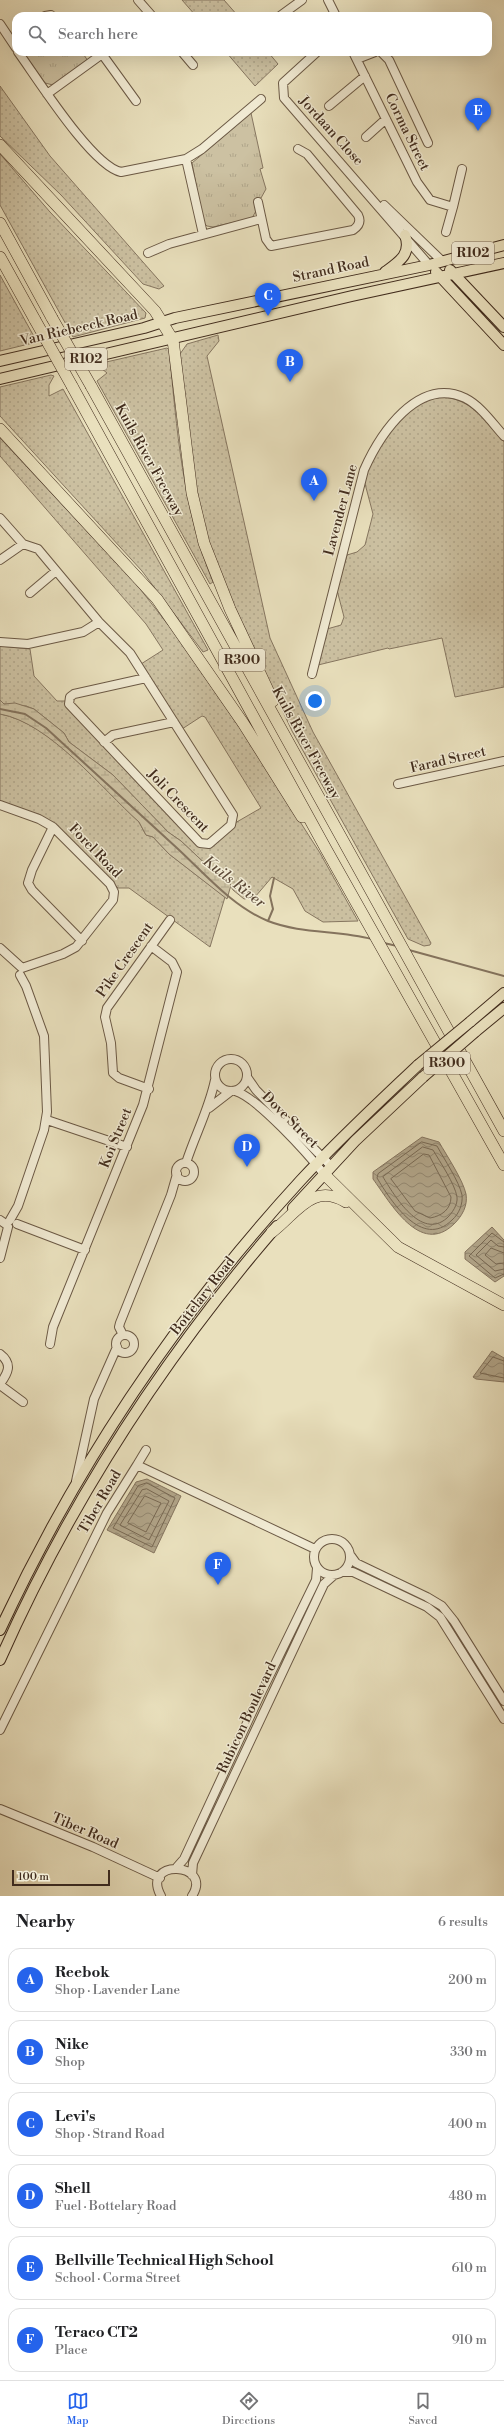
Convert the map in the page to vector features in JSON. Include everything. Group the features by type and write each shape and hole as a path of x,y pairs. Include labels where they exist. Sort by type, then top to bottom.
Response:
{"highway":[{"path":"0,145 163,322 172,340 192,493 204,543 228,603 281,720 288,741"},
{"name":"Kuils River Freeway","path":"0,223 504,1131"},
{"name":"R300","path":"0,257 326,849 504,1165"},
{"path":"0,429 156,599 243,723 311,831 326,849"},
{"path":"327,1170 359,1210 398,1247 504,1305"},
{"path":"272,1232 308,1200 321,1195 335,1196 359,1210"}],"main road":[{"path":"384,274 405,255 408,249 405,235"},
{"name":"Strand Road","path":"163,322 429,265 504,245"},
{"path":"442,261 504,327"},
{"name":"Strand Road","path":"172,340 440,276 504,263"},
{"path":"429,265 504,345"},
{"name":"Van Riebeeck Road","path":"0,361 163,322"},
{"name":"R102","path":"0,379 172,340"},
{"name":"Bottelary Road","path":"0,1630 41,1547 74,1488 131,1397 194,1310 256,1231 319,1161 418,1065 504,993"},
{"name":"Bottelary Road","path":"0,1660 53,1552 125,1428 201,1320 272,1232 327,1170 424,1077 504,1008"}],"street":[{"path":"138,0 148,12"},
{"path":"286,12 302,0"},
{"path":"328,0 334,12"},
{"path":"0,24 12,36"},
{"path":"21,56 47,94 81,137 114,171 127,172 186,159 198,152 261,100"},
{"path":"47,94 100,56"},
{"path":"106,56 136,101"},
{"path":"185,56 193,65"},
{"name":"Jordaan Close","path":"312,56 286,78 283,82 282,93 292,109 368,192 429,265"},
{"name":"Corma Street","path":"355,56 422,192 433,201 452,207"},
{"path":"385,56 389,60 428,143"},
{"path":"329,106 365,76"},
{"path":"366,137 386,119"},
{"path":"258,202 266,239 269,244 274,246 353,230 359,224 358,215 307,154 298,149"},
{"path":"186,159 203,234"},
{"path":"446,232 462,169"},
{"name":"Jordaan Close","path":"368,192 409,227 442,261"},
{"path":"148,253 169,244 262,219"},
{"name":"Lavender Lane","path":"312,674 364,470 374,450 396,419 413,404 428,396 450,394 466,398 476,406 504,436"},
{"path":"0,518 23,544 0,560"},
{"name":"Joli Crescent","path":"23,544 35,547 99,622 126,647 146,678 233,815 231,825 207,845 200,843 70,707 68,702 70,697 74,694 146,678"},
{"path":"30,593 56,571"},
{"path":"0,642 28,644 83,632 99,622"},
{"path":"104,742 113,735 174,722"},
{"name":"Farad Street","path":"398,784 504,760"},
{"name":"Forel Road","path":"1,807 39,819 53,827 110,884 114,892 113,900 82,941 70,951 38,963 22,971"},
{"path":"53,827 32,870 28,883 32,890 82,941"},
{"name":"Pike Crescent","path":"149,1089 119,1078 113,1073 111,1043 105,1014 107,1008 170,920"},
{"name":"Koi Street","path":"50,1344 52,1327 127,1147 149,1089 177,972 172,962 151,946"},
{"path":"0,948 22,971 45,1043 46,1120 18,1206 9,1224 5,1244 0,1258"},
{"name":"Dove Street","path":"319,1161 246,1095 221,1088 215,1080 214,1074 218,1065 231,1058 244,1064 247,1077 256,1090 327,1170"},
{"name":"Dove Street","path":"233,1091 243,1086 247,1077"},
{"path":"186,1163 197,1129 207,1110 215,1080"},
{"path":"207,1110 233,1091"},
{"path":"46,1120 127,1147"},
{"path":"117,1347 123,1352 133,1349 133,1339 123,1335 119,1327 120,1323 171,1195 178,1166 186,1163 191,1165 194,1172 193,1177 186,1181 171,1195"},
{"path":"177,1174 180,1180 186,1181"},
{"path":"9,1224 85,1250"},
{"path":"74,1488 94,1399 117,1347 117,1340 123,1335"},
{"path":"0,1354 8,1362 9,1369 0,1385 23,1402"},
{"path":"137,1465 146,1450"},
{"name":"Tiber Road","path":"0,1730 107,1513 137,1465 315,1549"},
{"path":"504,1701 445,1609 428,1597 356,1563 345,1544 335,1539 324,1540 315,1549 313,1558 317,1568 323,1574 332,1576 342,1572 353,1572 427,1607 440,1617 504,1719"},
{"path":"342,1572 349,1564 351,1556"},
{"name":"Rubicon Boulevard","path":"177,1868 184,1859 260,1695 316,1580 317,1568"},
{"name":"Rubicon Boulevard","path":"194,1895 194,1881 192,1876 193,1863 324,1584 332,1576"},
{"name":"Tiber Road","path":"0,1809 93,1847 160,1878"},
{"path":"161,1896 158,1886 160,1878 166,1871 183,1868 192,1876"}],"green space":[{"path":"182,0 224,0 234,12 192,12"},
{"path":"26,56 85,56 88,61 53,85 45,83"},
{"path":"229,56 271,56 278,64 255,86"},
{"path":"0,86 50,156 164,286 159,289 143,284 61,195 0,136"},
{"path":"251,113 263,168 260,169 266,189 261,198 254,199 256,211 252,218 213,227 207,226 203,222 192,163"},
{"path":"0,154 50,212 146,313 145,318 73,337 0,205"},
{"path":"0,275 37,342 0,351"},
{"path":"218,335 219,341 207,356 270,638 313,732 431,943 430,945 424,946 408,939 292,731 218,571 206,536 193,473 180,354 187,344"},
{"path":"167,348 169,350 182,468 194,526 213,582 210,584 97,381 107,373 101,368 89,366"},
{"path":"51,375 54,376 49,385 49,396 63,389 208,650 203,652 142,571 0,416 0,387"},
{"path":"441,397 452,398 469,406 484,419 504,442 504,687 455,697 442,638 388,648 318,665 327,629 341,625 344,617 337,590 347,555 357,552 365,545 373,514 364,480 366,472 387,436 405,415 428,401"},
{"path":"0,438 137,585 173,631 244,734 320,853 358,921 323,922 305,911 293,889 272,877 255,897 244,899 233,890 227,880 214,872 181,841 168,832 113,775 69,742 64,733 34,709 26,706 4,704 0,700 0,646 30,649 34,676 57,701 66,701 69,709 200,847 210,848 235,823 261,808 205,717 202,716 182,729 141,664 163,650 146,624 0,456"},
{"path":"0,700 4,704 15,703 34,709 64,733 69,742 113,775 168,832 181,841 214,872 227,880 231,885 227,899 169,854 153,837 146,835 139,822 56,743 38,730 19,720 0,714"},
{"path":"0,714 19,720 56,743 92,775 139,822 146,835 153,837 169,854 225,897 210,947 129,888 118,888 48,820 0,801"}],"water":[{"path":"422,1137 439,1142 458,1175 466,1194 465,1207 460,1218 454,1224 441,1232 429,1234 418,1230 407,1222 397,1212 373,1179 373,1172"},
{"path":"492,1227 504,1240 504,1276 495,1282 465,1259 465,1252"},
{"path":"492,1351 504,1358 504,1382 476,1379 473,1377"},
{"path":"147,1479 181,1496 154,1553 107,1530 136,1482"}],"waterway":[{"name":"Kuils River","path":"0,709 25,714 46,728 231,899 255,915 268,921 293,928 346,934 372,939"},
{"path":"268,921 273,909 270,896 274,878"},
{"name":"Kuils River","path":"384,943 397,946"},
{"name":"Kuils River","path":"409,950 504,976"}],"place":[{"name":"Bellville Technical High School","path":"478,131"},
{"name":"Levi's","path":"268,316"},
{"name":"Nike","path":"290,382"},
{"name":"Reebok","path":"314,501"},
{"name":"Shell","path":"247,1167"},
{"name":"Teraco CT2","path":"218,1585"}]}
